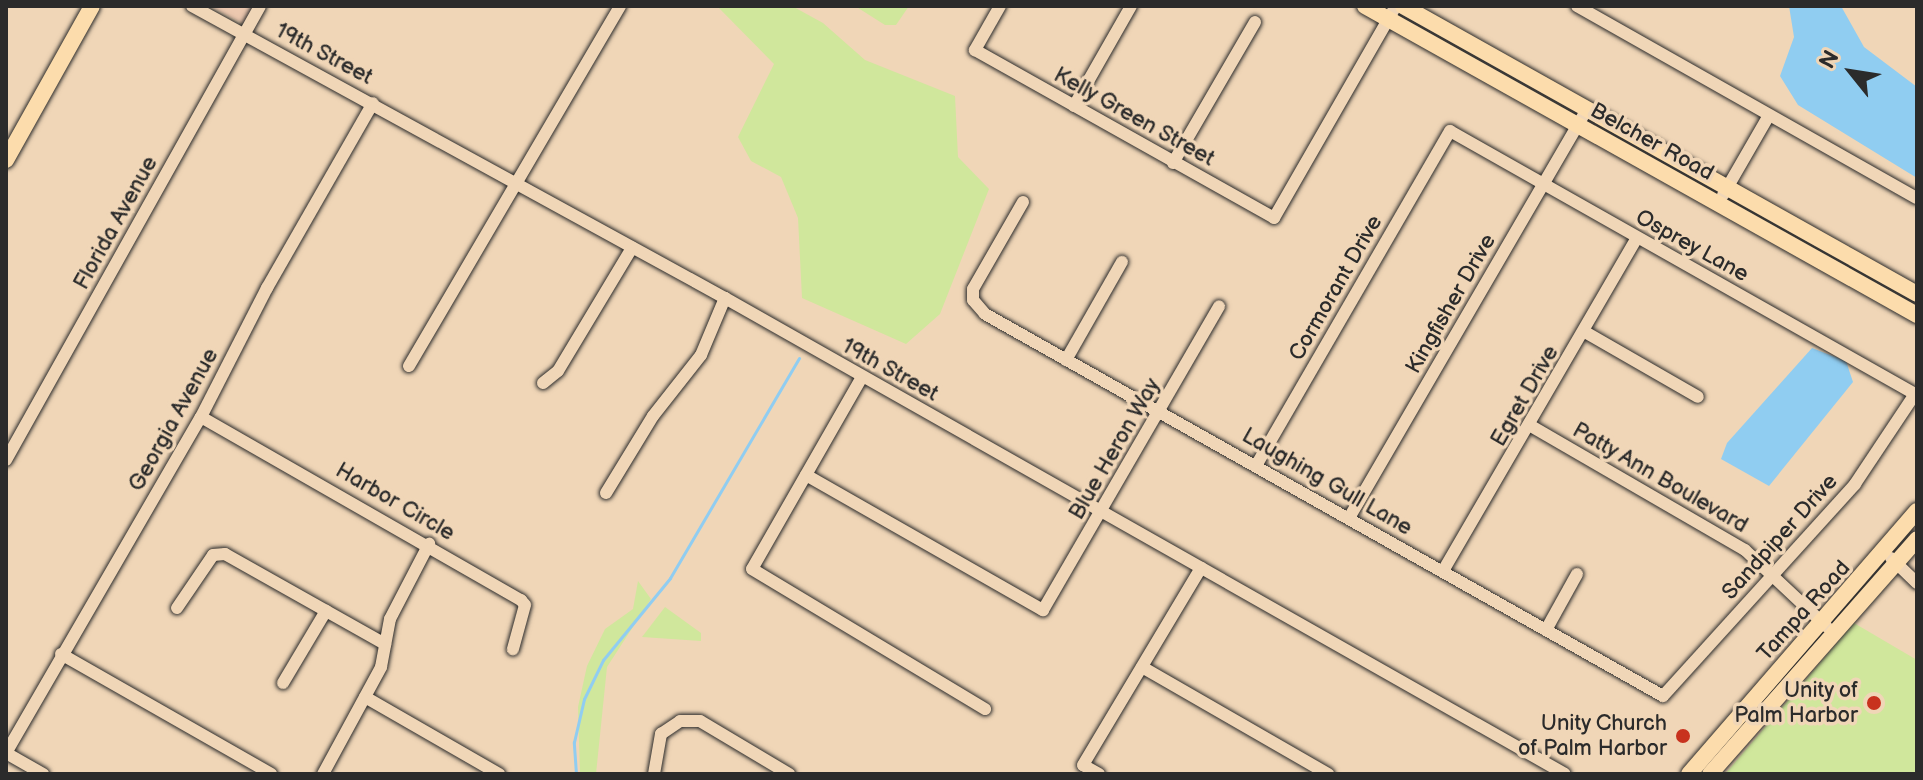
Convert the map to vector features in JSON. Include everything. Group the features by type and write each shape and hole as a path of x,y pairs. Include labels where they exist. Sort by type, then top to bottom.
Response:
{"main road":[{"path":"6,160 92,6"},
{"name":"Belcher Road","path":"1365,6 1393,13 1578,126 1917,315"},
{"name":"Belcher Road","path":"1403,6 1917,294"},
{"name":"Tampa Road","path":"1892,558 1917,511"},
{"name":"Tampa Road","path":"1710,774 1829,629 1892,558 1917,539"},
{"name":"Tampa Road","path":"1689,774 1829,629"}],"street":[{"name":"19th Street","path":"192,6 725,298 1104,510 1565,774"},
{"name":"Florida Avenue","path":"6,460 260,6"},
{"path":"409,366 512,183 620,6"},
{"name":"Kelly Green Street","path":"1000,6 975,50 1274,218 1393,13"},
{"path":"1074,106 1131,6"},
{"path":"1577,6 1768,117 1917,198"},
{"path":"1173,163 1255,22"},
{"name":"Georgia Avenue","path":"6,753 201,417 267,288 373,103"},
{"name":"Kingfisher Drive","path":"1349,518 1587,109"},
{"path":"1717,205 1768,117"},
{"name":"Osprey Lane","path":"1450,131 1915,394"},
{"name":"Cormorant Drive","path":"1256,465 1450,131"},
{"name":"Laughing Gull Lane","path":"1023,202 973,289 973,300 985,314 1663,696"},
{"name":"Egret Drive","path":"1443,571 1531,426 1637,238"},
{"path":"543,383 558,371 632,248"},
{"path":"1066,360 1122,262"},
{"path":"606,493 653,416 701,355 725,298"},
{"name":"Blue Heron Way","path":"806,475 1043,610 1104,510 1219,306"},
{"path":"1585,332 1698,397"},
{"path":"862,377 752,569 985,709"},
{"name":"Sandpiper Drive","path":"1663,696 1855,484 1915,394"},
{"name":"Harbor Circle","path":"201,417 429,544 521,600 525,605 513,649"},
{"name":"Patty Ann Boulevard","path":"1531,426 1725,537 1773,575 1829,629"},
{"path":"323,774 381,667 390,619 429,544"},
{"path":"177,608 213,555 225,554 385,644"},
{"path":"1892,558 1917,583"},
{"path":"1099,774 1083,765 1201,568"},
{"path":"1546,630 1577,574"},
{"path":"283,683 326,611"},
{"path":"61,654 271,774"},
{"path":"1142,667 1328,774"},
{"path":"365,697 499,774"},
{"path":"654,774 661,734 680,721 700,721 789,774"},
{"path":"6,753 43,774"}],"shaded area":[{"path":"210,6 254,6 244,24"}],"green space":[{"path":"717,6 792,6 823,23 865,60 955,96 958,157 989,189 940,314 906,344 802,298 798,218 781,177 751,161 738,137 774,64"},
{"path":"855,6 909,6 896,25 885,25"},
{"path":"638,581 651,599 607,667 596,774 580,774 578,707 587,666 605,629 633,609"},
{"path":"665,607 701,633 701,641 642,637"},
{"path":"1854,623 1917,660 1917,774 1725,774"}],"water":[{"path":"1789,6 1841,6 1864,47 1917,87 1917,178 1798,105 1780,76 1794,37"},
{"path":"1812,348 1846,361 1853,382 1769,486 1721,459 1727,443"}],"waterway":[{"path":"576,774 574,742 584,699 603,660 670,578 799,358"}],"place":[{"name":"Unity of Palm Harbor","path":"1874,703"},
{"name":"Unity Church of Palm Harbor","path":"1683,736"}]}
